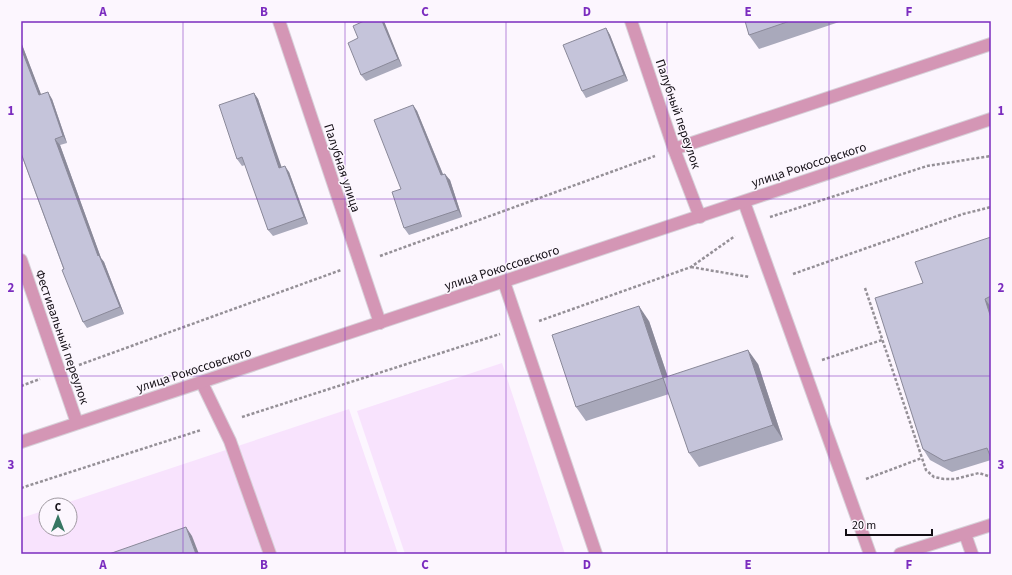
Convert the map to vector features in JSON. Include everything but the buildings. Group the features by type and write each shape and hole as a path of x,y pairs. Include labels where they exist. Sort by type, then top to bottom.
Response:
{"street":[{"name":"Палубная улица","path":"279,21 380,323"},
{"name":"Палубный переулок","path":"631,21 674,149 700,216"},
{"path":"674,149 991,44"},
{"name":"улица Рокоссовского","path":"21,442 991,119"},
{"path":"744,202 870,554"},
{"name":"Фестивальный переулок","path":"21,260 77,423"},
{"path":"504,282 596,554"},
{"path":"202,382 230,441 270,554"},
{"path":"900,554 991,525"},
{"path":"965,534 972,554"}],"path":[{"path":"691,267 772,281 963,214 991,207"},
{"path":"865,288 926,470 934,477 944,479 956,479 979,473 991,477"},
{"path":"819,361 882,340"},
{"path":"861,480 922,458"}],"shaded area":[{"path":"502,363 565,554 405,554 357,411"},
{"path":"349,409 398,554 21,554 21,518 38,513 38,537 78,537 78,499"}]}
